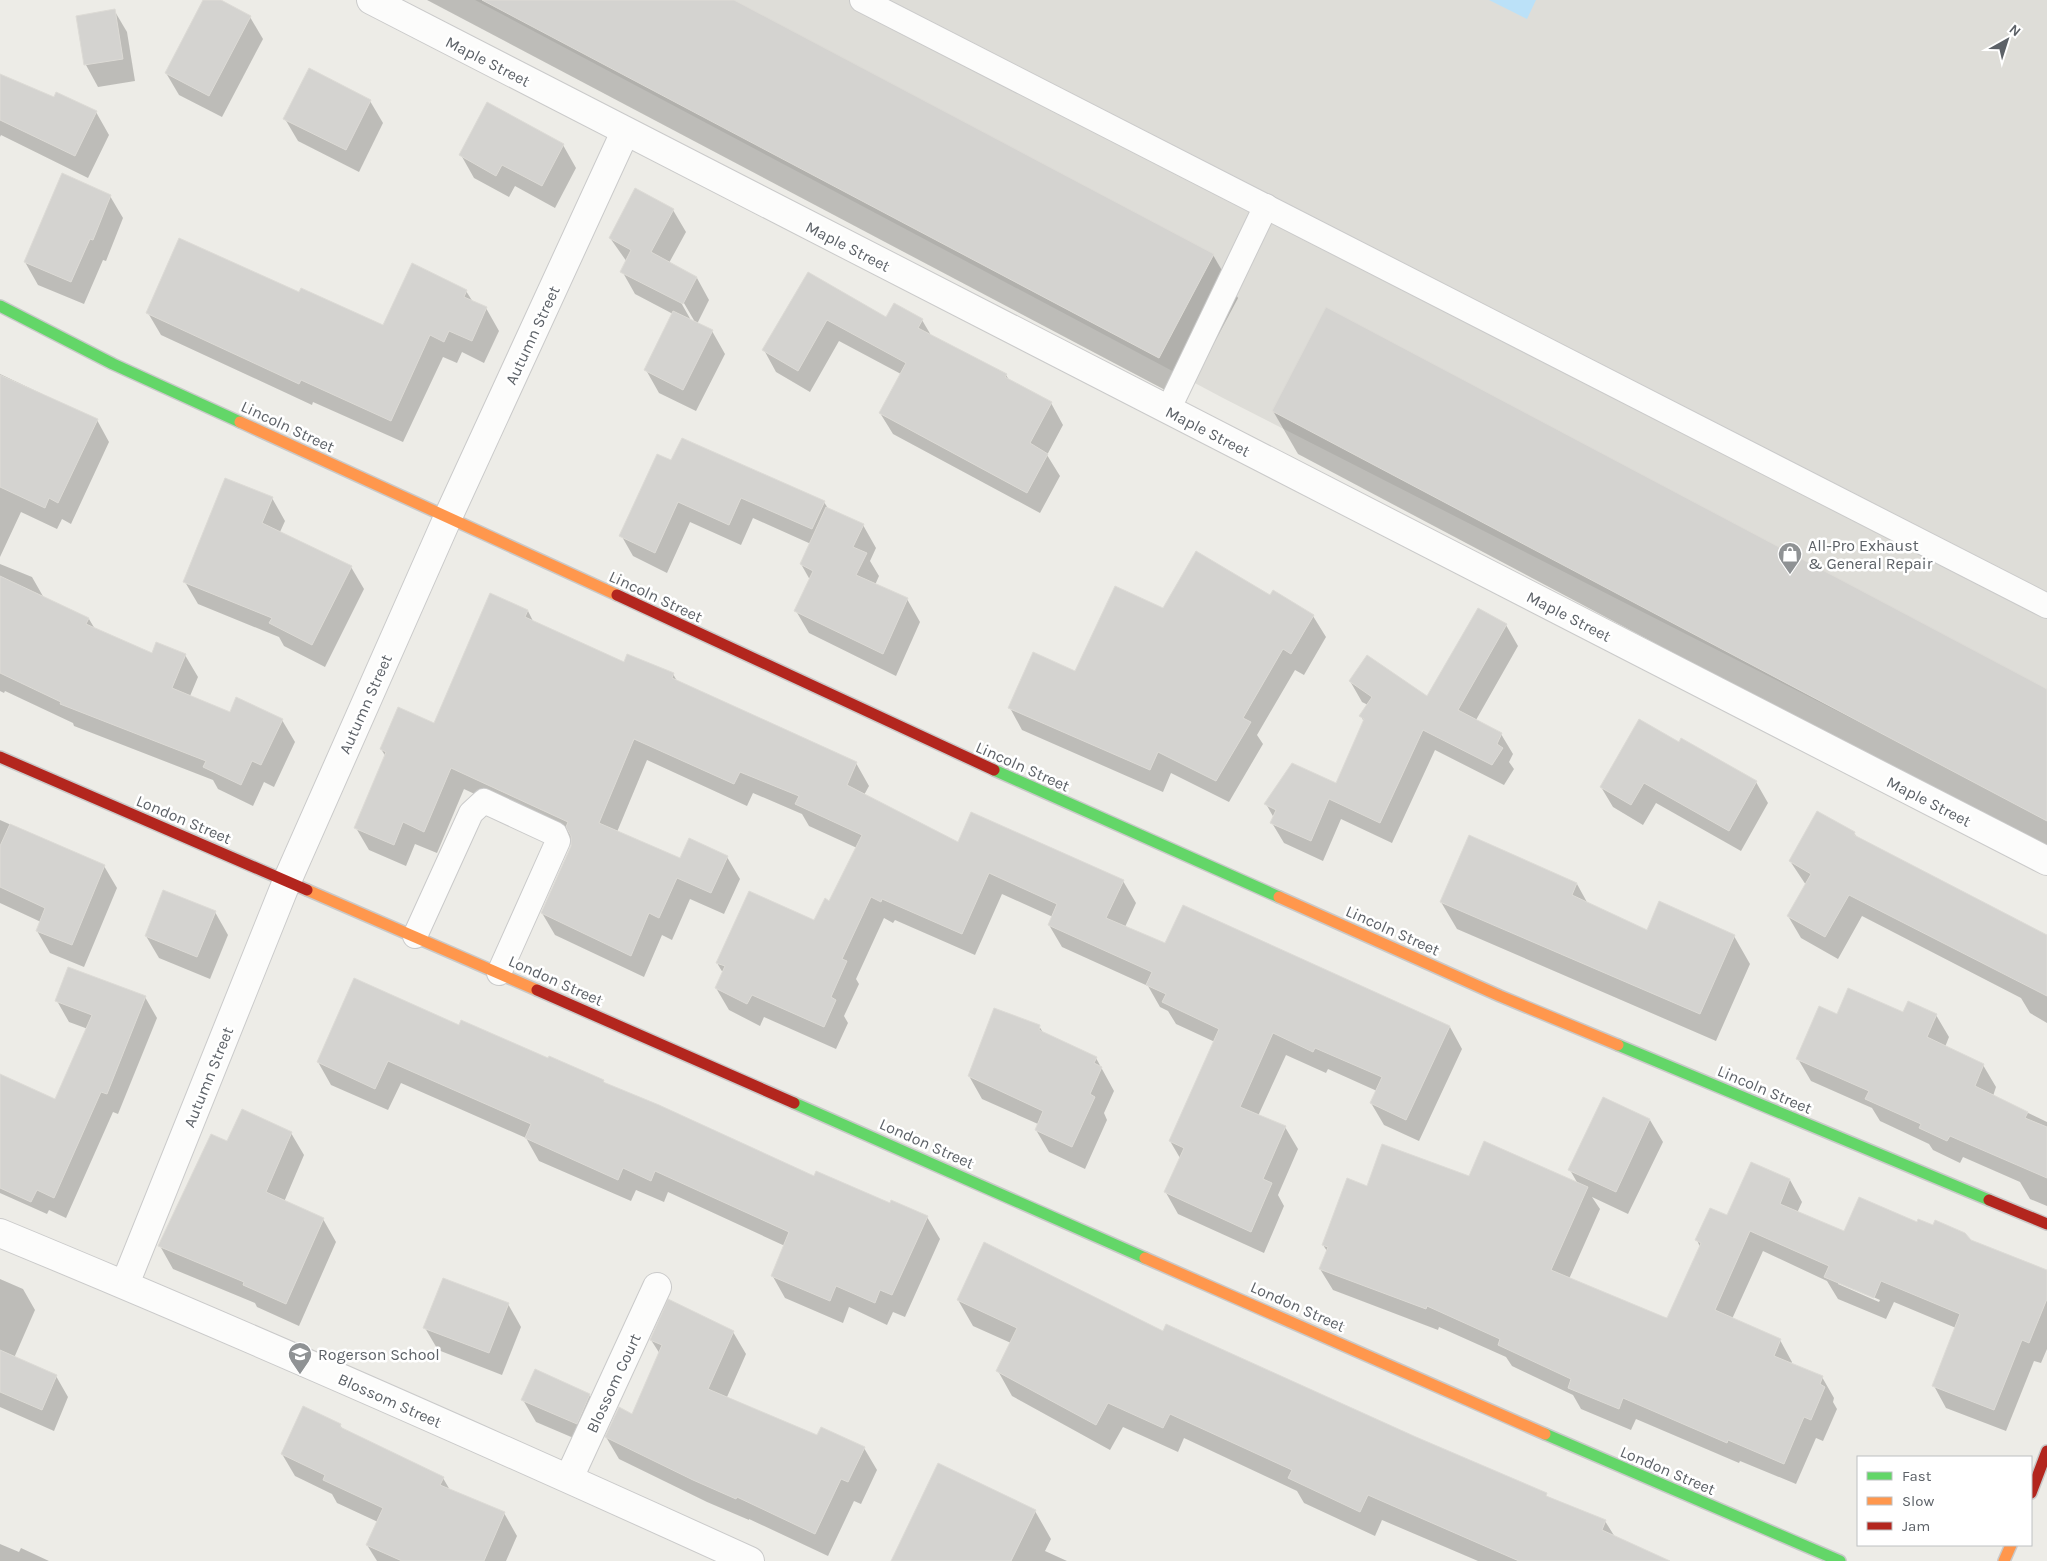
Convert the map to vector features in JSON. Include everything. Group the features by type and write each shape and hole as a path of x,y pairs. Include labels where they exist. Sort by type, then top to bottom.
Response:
{"street":[{"name":"Maple Street","path":"370,0 2047,861"},
{"name":"Autumn Street","path":"124,1284 287,881 448,517 625,132"},
{"name":"Lincoln Street","path":"0,306 113,364 969,759 1500,996 2047,1224"},
{"name":"London Street","path":"0,758 415,936 1627,1470 1840,1561"},
{"name":"Blossom Street","path":"0,1233 124,1284 569,1478 750,1561"},
{"name":"Blossom Court","path":"569,1478 657,1287"},
{"path":"2032,1490 2047,1451"},
{"path":"2004,1561 2011,1546"}],"lane":[{"path":"862,0 2047,606"},
{"path":"1168,410 1266,206"},
{"path":"415,936 471,813 484,801 555,834 558,841 499,973"}],"shaded area":[{"path":"475,0 2047,0 2047,818 1223,398"}],"water":[{"path":"1489,0 1536,0 1527,19"}],"building":[{"path":"203,0 221,0 251,16 209,96 165,73"},
{"path":"482,0 734,0 1214,254 1159,358"},
{"path":"115,9 123,59 84,65 76,16"},
{"path":"309,68 371,100 346,150 283,119"},
{"path":"0,74 54,97 56,92 97,111 75,156 0,120"},
{"path":"487,102 564,144 542,186 502,165 496,176 459,155"},
{"path":"62,173 111,195 93,240 90,239 71,282 24,262"},
{"path":"635,188 674,209 651,252 697,277 683,304 620,272 631,250 609,238"},
{"path":"179,238 299,292 301,288 383,325 412,263 467,290 464,297 487,307 472,341 449,331 444,342 430,335 391,421 301,380 299,384 146,313"},
{"path":"808,272 886,317 894,303 923,319 918,328 1007,374 1005,377 1052,402 1030,443 1048,454 1027,493 879,413 906,363 827,320 798,371 762,350"},
{"path":"1326,307 2047,689 2047,821 1272,411"},
{"path":"673,311 713,330 683,390 644,370"},
{"path":"0,375 98,419 58,503 49,498 45,508 0,487"},
{"path":"682,438 825,501 812,529 741,498 729,525 678,502 655,553 619,536 657,454 671,460"},
{"path":"225,478 273,497 262,523 352,566 312,645 269,623 272,618 183,582"},
{"path":"826,507 864,524 853,547 867,553 856,575 908,598 883,654 794,611 813,571 800,564"},
{"path":"1196,551 1270,595 1273,590 1314,615 1291,654 1283,649 1243,718 1251,722 1216,781 1158,752 1150,770 1008,708 1033,652 1075,671 1115,586 1163,608"},
{"path":"0,576 89,618 86,624 152,653 156,642 186,654 172,688 230,712 236,697 283,719 261,765 252,761 241,785 203,767 206,761 60,704 61,702 0,673"},
{"path":"490,593 528,610 525,617 624,662 627,654 674,673 672,678 857,762 847,785 958,842 971,812 1124,880 1106,918 1165,943 1183,905 1450,1026 1406,1120 1370,1103 1382,1077 1315,1048 1313,1052 1273,1033 1240,1107 1286,1126 1263,1179 1272,1183 1251,1232 1164,1192 1184,1148 1169,1141 1219,1029 1162,1002 1166,994 1146,985 1152,972 1048,925 1057,904 989,873 962,934 882,899 881,902 871,897 842,959 847,961 831,997 836,1000 824,1027 752,995 747,1004 715,988 725,966 716,963 749,891 814,920 825,898 829,901 862,835 795,804 799,796 740,772 734,784 634,739 599,823 680,858 689,838 728,856 711,893 677,878 659,918 649,913 631,956 541,913 571,846 571,836 566,827 568,822 451,768 424,832 403,822 394,845 354,828 386,752 380,749 398,707 434,723"},
{"path":"1478,608 1507,624 1458,710 1502,733 1497,744 1503,748 1492,765 1423,730 1380,823 1329,799 1311,841 1270,823 1276,810 1264,804 1292,763 1336,783 1364,719 1359,716 1372,697 1349,681 1367,655 1427,696"},
{"path":"1639,719 1679,742 1681,738 1757,781 1729,831 1644,783 1631,805 1600,787"},
{"path":"1817,811 1855,832 1854,835 2047,935 2047,996 1849,895 1825,937 1787,916 1811,874 1789,861"},
{"path":"10,824 105,865 72,945 36,931 45,908 0,887 0,846"},
{"path":"1469,835 1577,883 1572,895 1647,930 1659,901 1735,935 1700,1014 1440,902"},
{"path":"163,890 216,911 197,957 145,936"},
{"path":"68,967 146,996 107,1094 101,1092 54,1198 37,1190 31,1202 0,1188 0,1074 55,1099 92,1015 55,1001"},
{"path":"354,978 459,1025 461,1020 548,1058 549,1056 814,1176 816,1171 890,1203 891,1200 928,1216 892,1295 880,1290 875,1303 836,1286 830,1301 771,1276 789,1232 655,1171 651,1181 623,1168 618,1180 525,1138 531,1124 388,1061 375,1089 317,1062"},
{"path":"1848,988 1903,1012 1908,1001 1937,1014 1927,1037 1984,1064 1975,1086 2028,1112 2025,1118 2047,1127 2047,1178 1950,1136 1947,1141 1919,1128 1921,1124 1865,1099 1869,1091 1796,1059 1819,1006 1837,1014"},
{"path":"994,1008 1040,1025 1039,1030 1097,1057 1094,1063 1102,1067 1090,1094 1095,1097 1072,1147 1035,1130 1043,1111 968,1076"},
{"path":"1603,1097 1650,1119 1616,1192 1568,1170"},
{"path":"242,1109 292,1132 266,1192 324,1218 286,1304 243,1285 244,1282 158,1246 211,1134 227,1141"},
{"path":"1484,1141 1588,1187 1551,1270 1667,1318 1701,1243 1695,1240 1710,1208 1727,1215 1751,1162 1790,1179 1780,1204 1844,1231 1859,1197 1917,1222 1918,1219 1933,1225 1935,1220 1965,1233 1971,1240 2047,1270 2047,1299 2029,1343 2022,1340 1994,1410 1932,1386 1960,1314 1881,1281 1874,1298 1824,1277 1829,1266 1750,1231 1715,1310 1781,1339 1774,1356 1823,1376 1820,1384 1825,1387 1811,1420 1804,1417 1784,1464 1728,1440 1727,1443 1623,1398 1619,1409 1568,1388 1571,1379 1498,1345 1500,1339 1427,1306 1426,1309 1319,1269 1328,1247 1322,1245 1347,1178 1367,1186 1382,1144 1469,1176"},
{"path":"984,1242 1163,1331 1166,1324 1416,1437 1547,1493 1546,1496 1606,1520 1602,1530 1670,1561 1519,1561 1368,1495 1360,1512 1288,1478 1292,1470 1170,1414 1163,1428 1108,1403 1096,1425 996,1371 1017,1328 957,1300"},
{"path":"443,1278 509,1303 489,1353 423,1328"},
{"path":"668,1299 734,1331 708,1389 817,1435 821,1427 865,1447 848,1482 841,1479 815,1534 737,1497 736,1499 693,1480 605,1437 619,1407 632,1414 662,1345 650,1340"},
{"path":"0,1350 57,1375 42,1410 0,1392"},
{"path":"535,1369 590,1394 577,1424 521,1400"},
{"path":"303,1406 341,1424 340,1427 444,1477 440,1485 505,1512 484,1561 402,1561 366,1545 383,1508 323,1480 325,1475 281,1454"},
{"path":"938,1463 1036,1510 1011,1561 891,1561"}],"traffic: fast":[{"path":"0,306 113,364 240,422"},
{"path":"994,770 1279,897"},
{"path":"1618,1045 1989,1200"},
{"path":"794,1103 1145,1258"},
{"path":"1545,1434 1840,1561"}],"traffic: slow":[{"path":"240,422 617,595"},
{"path":"307,890 537,990"},
{"path":"1279,897 1500,996 1618,1045"},
{"path":"1145,1258 1545,1434"},
{"path":"2004,1561 2011,1546"}],"traffic: jam":[{"path":"617,595 994,770"},
{"path":"0,757 307,890"},
{"path":"537,990 794,1103"},
{"path":"1989,1200 2047,1224"},
{"path":"2032,1490 2047,1451"}],"place":[{"name":"All-Pro Exhaust & General Repair","path":"1790,575"},
{"name":"Rogerson School","path":"300,1375"}]}
